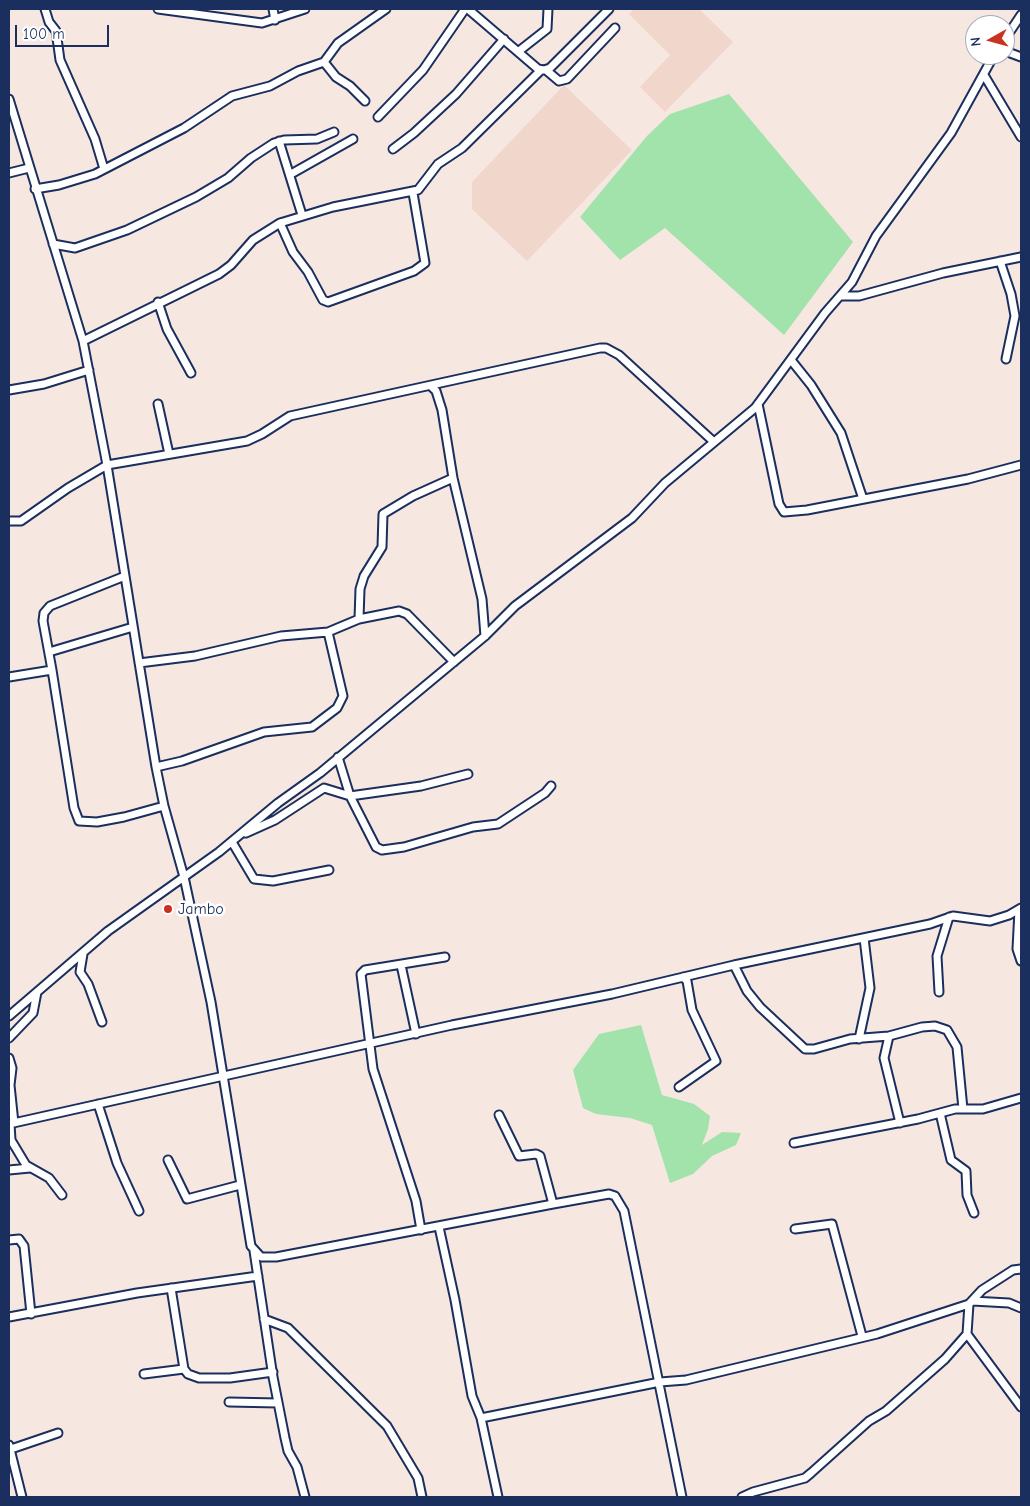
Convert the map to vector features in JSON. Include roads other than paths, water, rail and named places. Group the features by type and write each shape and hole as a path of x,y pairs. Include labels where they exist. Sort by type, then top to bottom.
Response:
{"street":[{"path":"45,9 49,22 56,31 60,60 95,139 104,170"},
{"path":"158,9 262,23 306,9"},
{"path":"273,9 275,20"},
{"path":"36,189 77,180 104,170 184,128 232,96 270,86 324,62 338,43 386,9"},
{"path":"378,117 423,70 466,9 559,81 567,78 615,28"},
{"path":"519,51 548,30 548,9"},
{"path":"83,341 108,331 158,302 219,274 231,265 253,240 280,224 302,215 333,207 413,193 422,187 438,164 462,148 609,9"},
{"path":"393,149 414,134 456,94 504,39"},
{"path":"324,62 336,77 350,86 365,101"},
{"path":"9,1016 108,931 232,842 278,803 338,757 485,636 510,609 632,518 665,483 758,404 825,313 842,296 852,282 876,236 952,133 989,65"},
{"path":"984,74 1021,137"},
{"path":"9,99 83,341 107,465 156,768 164,806 184,878 211,1002 248,1237 254,1251 278,1403 288,1451 297,1467 305,1497"},
{"path":"53,244 70,248 81,247 161,216 196,198 228,178 267,146 279,140 317,139 334,132"},
{"path":"291,174 352,139"},
{"path":"279,140 291,174 302,215"},
{"path":"9,173 29,168"},
{"path":"280,224 293,252 308,272 323,300 328,302 414,271 425,263 413,193"},
{"path":"842,296 859,296 943,273 1021,257"},
{"path":"1000,261 1011,294 1014,316 1006,359"},
{"path":"158,302 167,329 191,372"},
{"path":"9,521 21,521 68,488 107,465 247,441 290,416 606,348 619,355 714,442"},
{"path":"791,360 811,385 841,433 863,499"},
{"path":"9,390 44,384 89,370"},
{"path":"431,386 436,391 440,403 453,478 482,599 485,636"},
{"path":"158,404 169,454"},
{"path":"758,404 781,510 788,513 992,475 1021,465"},
{"path":"359,619 360,589 364,576 370,563 382,547 383,514 413,496 453,478"},
{"path":"125,576 64,599 46,610 43,621 74,808 79,821 97,822 164,806"},
{"path":"139,663 195,656 281,636 328,632 359,619 390,612 404,613 454,662"},
{"path":"49,652 133,627"},
{"path":"156,768 182,761 264,732 312,727 337,708 343,696 328,632"},
{"path":"9,677 52,670"},
{"path":"338,757 350,796 376,847 382,850 392,850 473,827 498,824 545,793 550,786"},
{"path":"241,835 275,820 324,788 350,796 420,786 468,774"},
{"path":"232,842 254,879 273,881 329,870"},
{"path":"11,1124 530,1009 612,994 734,965 960,916 990,921 1020,909 1017,949 1021,960"},
{"path":"939,992 937,956 949,918"},
{"path":"859,1039 870,988 864,938"},
{"path":"84,952 80,961 80,972 88,984 102,1022"},
{"path":"421,1230 416,1201 380,1094 370,1044 361,974 365,970 445,957"},
{"path":"400,965 416,1034"},
{"path":"734,965 756,1003 801,1047 814,1049 850,1039 889,1036 931,1026 947,1030 956,1047 963,1109"},
{"path":"679,1087 716,1061 692,1010 687,981 683,977"},
{"path":"9,1038 32,1013 37,992"},
{"path":"889,1036 884,1058 900,1123"},
{"path":"9,1058 12,1068 10,1085 12,1142 30,1168 49,1178 62,1195"},
{"path":"794,1143 900,1123 940,1113 963,1109 977,1110 1021,1098"},
{"path":"98,1104 117,1163 139,1211"},
{"path":"940,1113 950,1160 966,1171 967,1195 974,1213"},
{"path":"499,1115 519,1156 536,1154 540,1156 553,1204"},
{"path":"168,1160 188,1199 240,1185"},
{"path":"9,1170 30,1168"},
{"path":"254,1251 261,1257 276,1257 553,1204 609,1194 616,1196 620,1201 660,1382 682,1497"},
{"path":"795,1229 832,1224 862,1336"},
{"path":"439,1227 455,1300 472,1396 481,1418 498,1497"},
{"path":"9,1240 19,1240 24,1246 31,1314"},
{"path":"742,1497 753,1492 805,1478 945,1359 967,1334 971,1302 991,1283 1013,1270 1021,1269"},
{"path":"9,1317 171,1288 258,1276"},
{"path":"171,1288 184,1369 188,1374 199,1378 230,1378 272,1372"},
{"path":"481,1418 660,1382 686,1380 862,1336 877,1334 971,1302 1008,1303 1021,1308"},
{"path":"264,1319 288,1328 387,1426 418,1478 422,1497"},
{"path":"967,1334 1021,1407"},
{"path":"144,1374 184,1369"},
{"path":"228,1402 278,1403"},
{"path":"22,1497 10,1447 58,1433"}],"place":[{"name":"Jambo","path":"168,909"}]}
